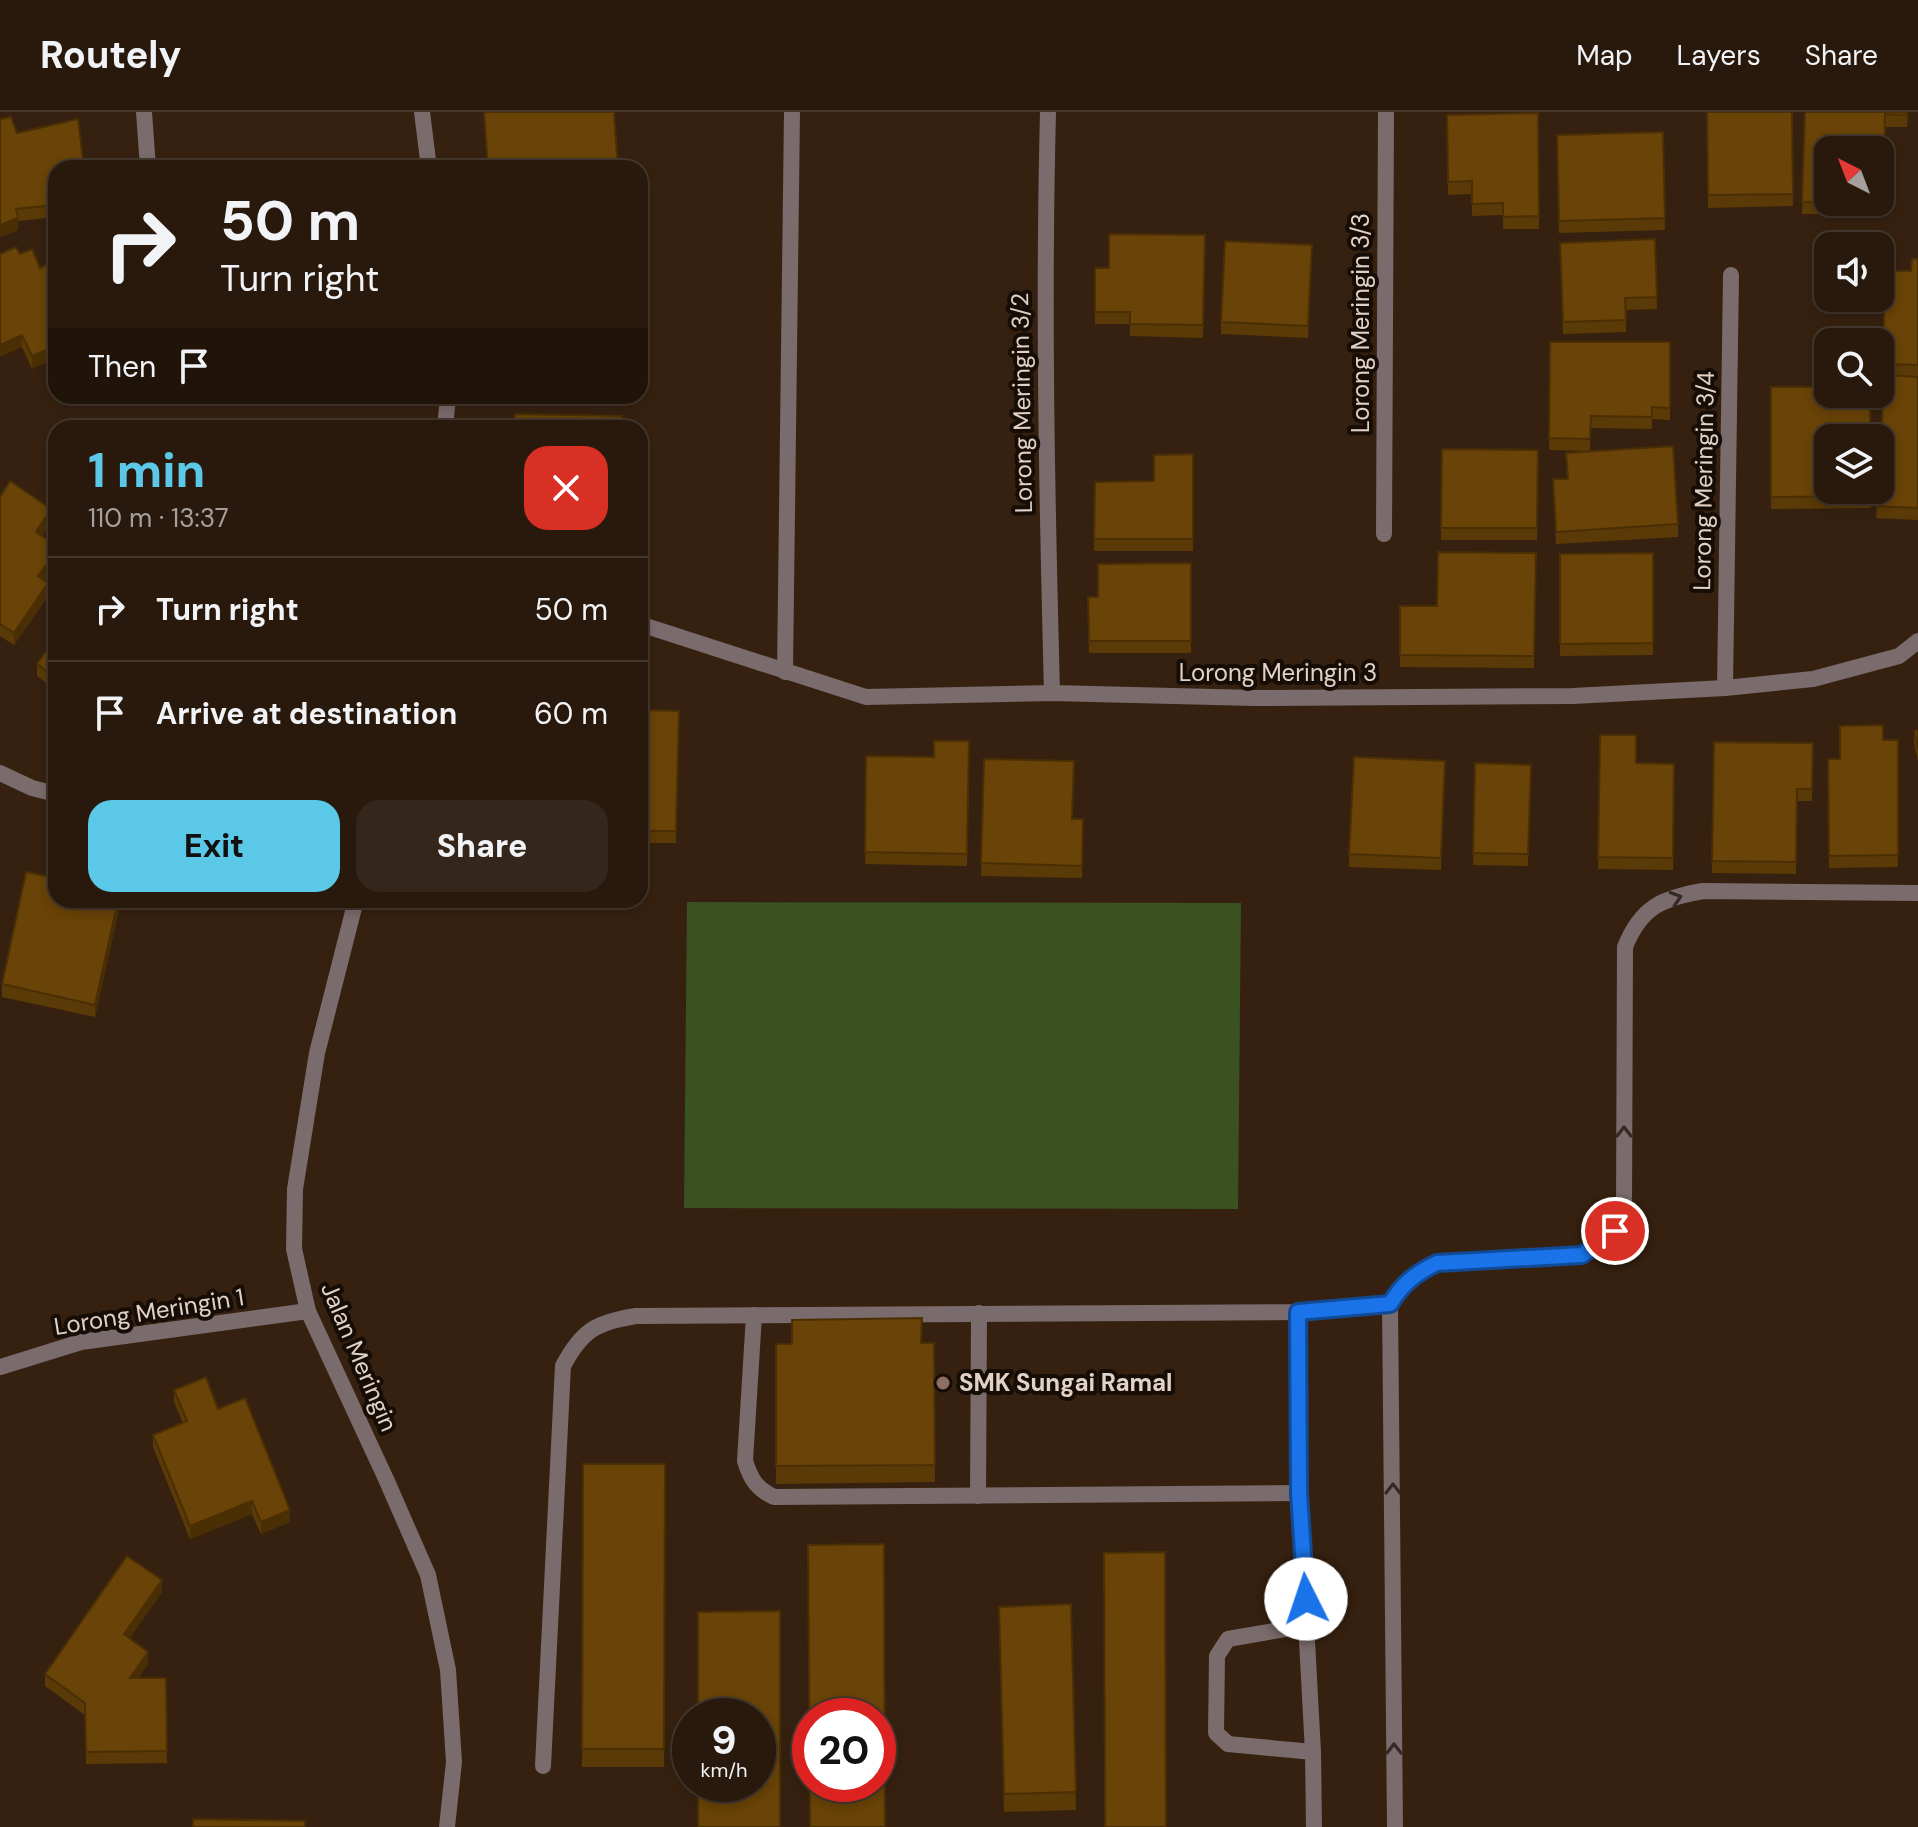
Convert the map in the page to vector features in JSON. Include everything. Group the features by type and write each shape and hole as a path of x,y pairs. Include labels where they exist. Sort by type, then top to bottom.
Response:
{"street":[{"path":"144,112 147,160"},
{"path":"422,112 428,160"},
{"path":"785,672 792,112"},
{"name":"Lorong Meringin 3/2","path":"1048,112 1044,259 1052,693"},
{"name":"Lorong Meringin 3/3","path":"1384,534 1386,112"},
{"name":"Lorong Meringin 3/4","path":"1725,688 1731,275"},
{"name":"Lorong Meringin 3","path":"648,627 866,697 1052,693 1255,698 1557,696 1725,688 1813,679 1899,656 1918,641"},
{"path":"0,773 48,792"},
{"path":"1395,1827 1390,1304 1401,1286 1418,1272 1437,1263 1582,1255 1615,1231 1624,1210 1625,947 1634,926 1651,908 1675,896 1703,891 1918,893"},
{"name":"Jalan Meringin","path":"354,908 317,1053 295,1189 294,1249 308,1311 428,1575 448,1670 454,1762 447,1827"},
{"path":"543,1766 563,1366 573,1347 588,1330 610,1320 636,1316 1298,1312 1390,1304"},
{"name":"Lorong Meringin 1","path":"0,1367 81,1342 308,1311"},
{"path":"1298,1312 1299,1493 1308,1625 1314,1827"},
{"path":"978,1496 979,1313"},
{"path":"754,1315 745,1461 750,1478 761,1491 774,1497 1299,1493"},
{"path":"1308,1625 1228,1639 1217,1656 1216,1733 1228,1744 1313,1752"}],"green space":[{"path":"687,902 1241,903 1238,1209 684,1208"}],"building":[{"path":"484,112 614,112 617,160 487,160"},
{"path":"1707,112 1792,112 1793,194 1708,195"},
{"path":"1805,112 1907,112 1907,115 1885,114 1885,136 1814,136 1814,202 1802,202"},
{"path":"1538,113 1539,216 1503,217 1503,203 1472,204 1472,181 1448,182 1447,115"},
{"path":"11,117 17,133 78,119 83,160 48,160 48,206 16,209 18,218 0,225 0,119"},
{"path":"1663,132 1665,218 1559,221 1557,135"},
{"path":"1109,234 1205,235 1203,325 1130,324 1130,312 1095,312 1095,268 1109,268"},
{"path":"1655,239 1657,297 1625,298 1626,320 1563,322 1560,243"},
{"path":"1225,241 1312,245 1308,326 1221,322"},
{"path":"16,247 20,254 32,249 40,268 48,264 48,349 32,356 22,335 0,345 0,254"},
{"path":"1912,259 1918,259 1918,365 1894,364 1894,328 1884,328 1884,312 1894,312 1894,271 1911,271"},
{"path":"1550,342 1670,342 1670,408 1652,407 1652,417 1591,416 1590,439 1549,438"},
{"path":"1894,376 1918,377 1918,508 1876,506 1894,504 1894,424 1882,424 1883,408 1894,408"},
{"path":"1771,387 1814,387 1814,408 1870,408 1870,424 1814,424 1814,497 1771,497"},
{"path":"515,414 622,416 622,420 515,420"},
{"path":"1673,446 1678,524 1556,532 1553,479 1568,479 1566,453"},
{"path":"1442,449 1538,450 1537,528 1441,528"},
{"path":"1193,454 1193,539 1094,539 1095,482 1154,481 1154,455"},
{"path":"10,481 48,507 48,514 36,532 48,540 48,562 38,576 48,583 14,633 0,624 0,497"},
{"path":"1438,552 1536,553 1534,656 1400,655 1400,606 1437,606"},
{"path":"1653,553 1653,643 1560,644 1560,554"},
{"path":"1191,563 1191,641 1089,641 1088,597 1098,597 1098,564"},
{"path":"48,648 48,672 37,664"},
{"path":"648,710 679,711 676,831 648,831"},
{"path":"1883,725 1883,740 1898,740 1898,855 1829,856 1828,759 1840,759 1840,726"},
{"path":"1600,735 1636,735 1636,763 1674,764 1673,858 1598,857"},
{"path":"934,741 969,741 967,854 865,852 866,756 934,757"},
{"path":"1714,742 1813,743 1812,789 1797,789 1796,862 1712,861"},
{"path":"1354,757 1445,761 1441,858 1349,854"},
{"path":"984,759 1074,761 1072,819 1083,819 1082,866 981,863"},
{"path":"1475,763 1531,765 1528,854 1473,853"},
{"path":"26,872 48,876 48,908 116,908 95,1005 2,984"},
{"path":"922,1318 921,1343 934,1343 935,1465 776,1466 776,1344 792,1344 792,1320"},
{"path":"206,1377 218,1409 245,1398 290,1510 261,1522 252,1501 190,1526 153,1435 187,1421 174,1390"},
{"path":"583,1464 665,1464 664,1749 582,1749"},
{"path":"884,1544 885,1698 809,1698 808,1545"},
{"path":"1165,1552 1166,1827 1105,1827 1104,1553"},
{"path":"127,1556 162,1580 124,1634 148,1652 130,1678 166,1678 167,1751 86,1752 85,1703 45,1674"},
{"path":"1071,1604 1076,1792 1004,1794 999,1607"},
{"path":"780,1611 780,1827 698,1827 698,1802 776,1802 776,1698 698,1698 698,1612"},
{"path":"810,1802 885,1802 885,1827 810,1827"},
{"path":"193,1819 305,1821 305,1827 193,1827"}],"place":[{"name":"SMK Sungai Ramal","path":"943,1383"}],"route":[{"path":"1306,1599 1299,1493 1298,1312 1390,1304 1401,1286 1418,1272 1437,1263 1582,1255 1615,1231"}]}
